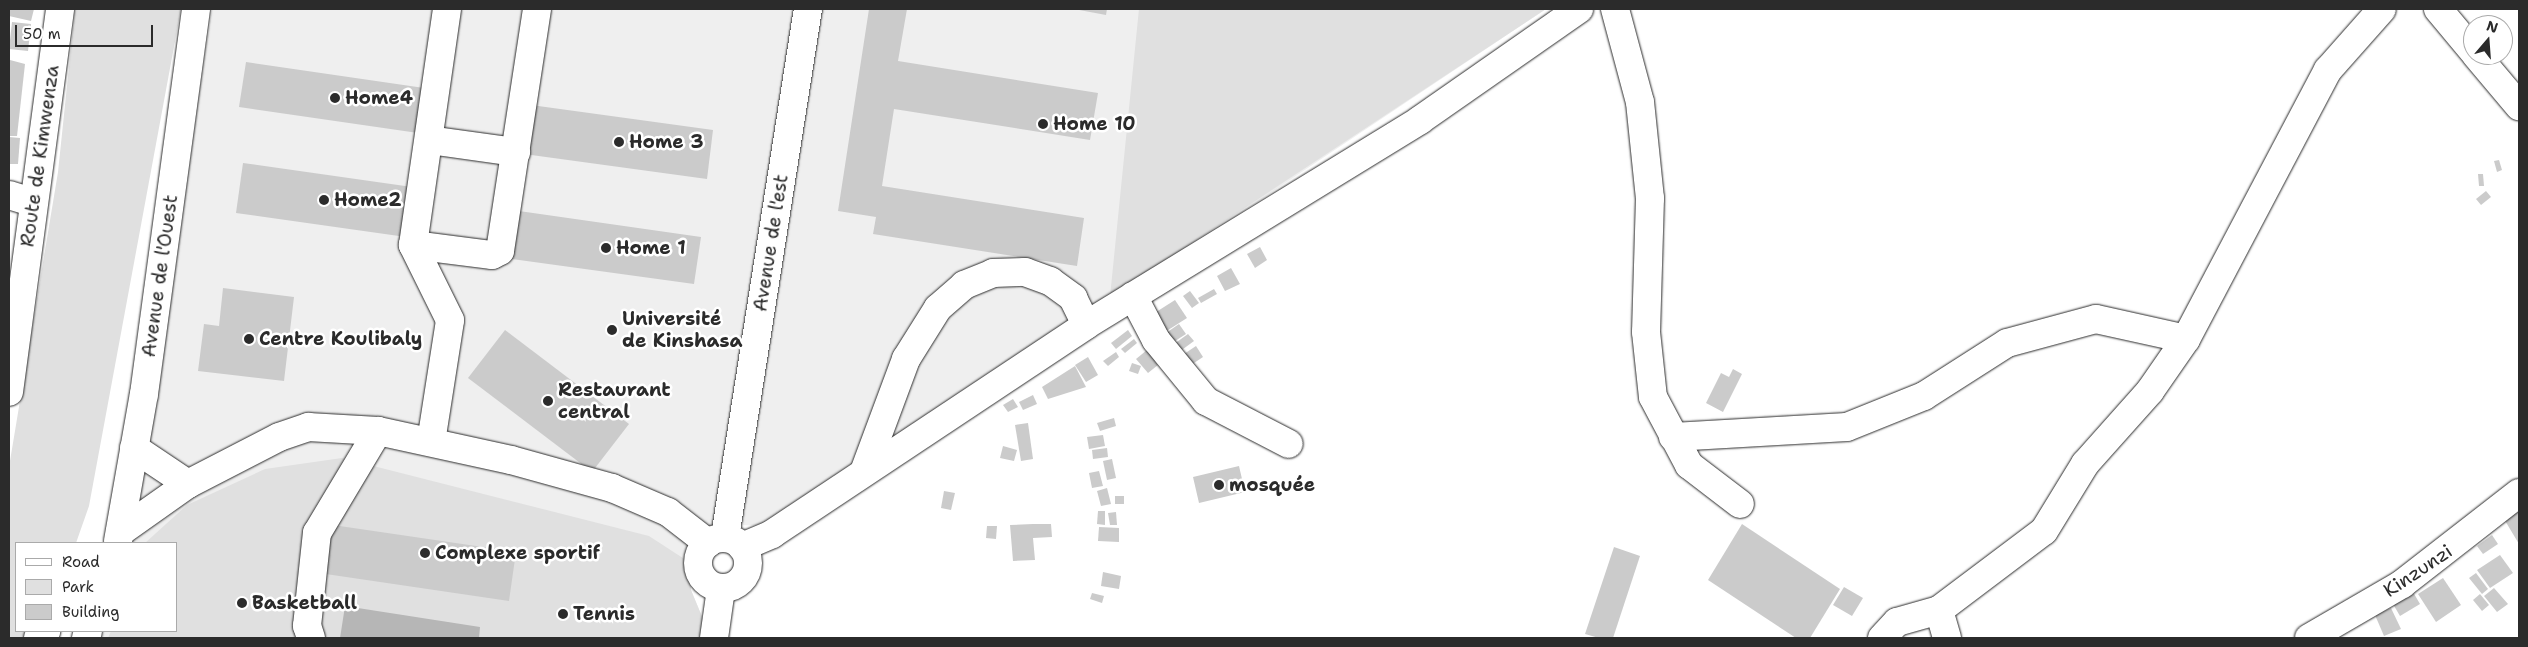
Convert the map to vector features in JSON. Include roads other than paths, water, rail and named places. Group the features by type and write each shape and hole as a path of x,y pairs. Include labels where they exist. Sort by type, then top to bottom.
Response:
{"street":[{"name":"Route de Kimwenza","path":"9,392 20,198 60,9"},
{"name":"Avenue de l'Ouest","path":"119,537 134,448 196,9"},
{"path":"431,442 450,320 413,246 447,9"},
{"path":"413,246 492,255 500,251 537,9"},
{"name":"Avenue de l'est","path":"725,542 808,9"},
{"path":"119,537 188,484 293,431 308,427 378,431 511,460 639,497 725,542 747,555 746,573 733,586 721,589 709,584 700,571 699,556 725,542 772,534 1086,326 1420,120 1579,9"},
{"path":"1615,9 1640,102 1650,198 1646,332 1653,397 1689,465 1740,504"},
{"path":"1882,638 1897,622 1939,610 2044,531 2085,464 2150,391 2186,339 2328,70 2382,9"},
{"path":"2438,9 2463,39"},
{"path":"2484,65 2519,106"},
{"path":"429,140 516,152"},
{"path":"864,472 906,359 938,308 964,285 993,273 1025,272 1050,280 1072,298 1086,326"},
{"path":"1133,296 1156,340 1206,401 1289,444"},
{"path":"1673,437 1847,427 1924,396 2006,344 2096,319 2186,339"},
{"path":"311,638 307,626 317,533 378,431"},
{"path":"134,448 188,484"},
{"name":"Kinzunzi","path":"2309,638 2402,584 2519,493"},
{"path":"714,638 721,589"},
{"path":"1939,610 1947,638"}],"place":[{"name":"Home4","path":"335,98"},
{"name":"Home 10","path":"1043,124"},
{"name":"Home 3","path":"619,142"},
{"name":"Home2","path":"324,200"},
{"name":"Home 1","path":"606,248"},
{"name":"Université de Kinshasa","path":"612,330"},
{"name":"Centre Koulibaly","path":"249,339"},
{"name":"Restaurant central","path":"548,401"},
{"name":"mosquée","path":"1219,485"},
{"name":"Complexe sportif","path":"425,553"},
{"name":"Basketball","path":"242,603"},
{"name":"Tennis","path":"563,614"}]}
